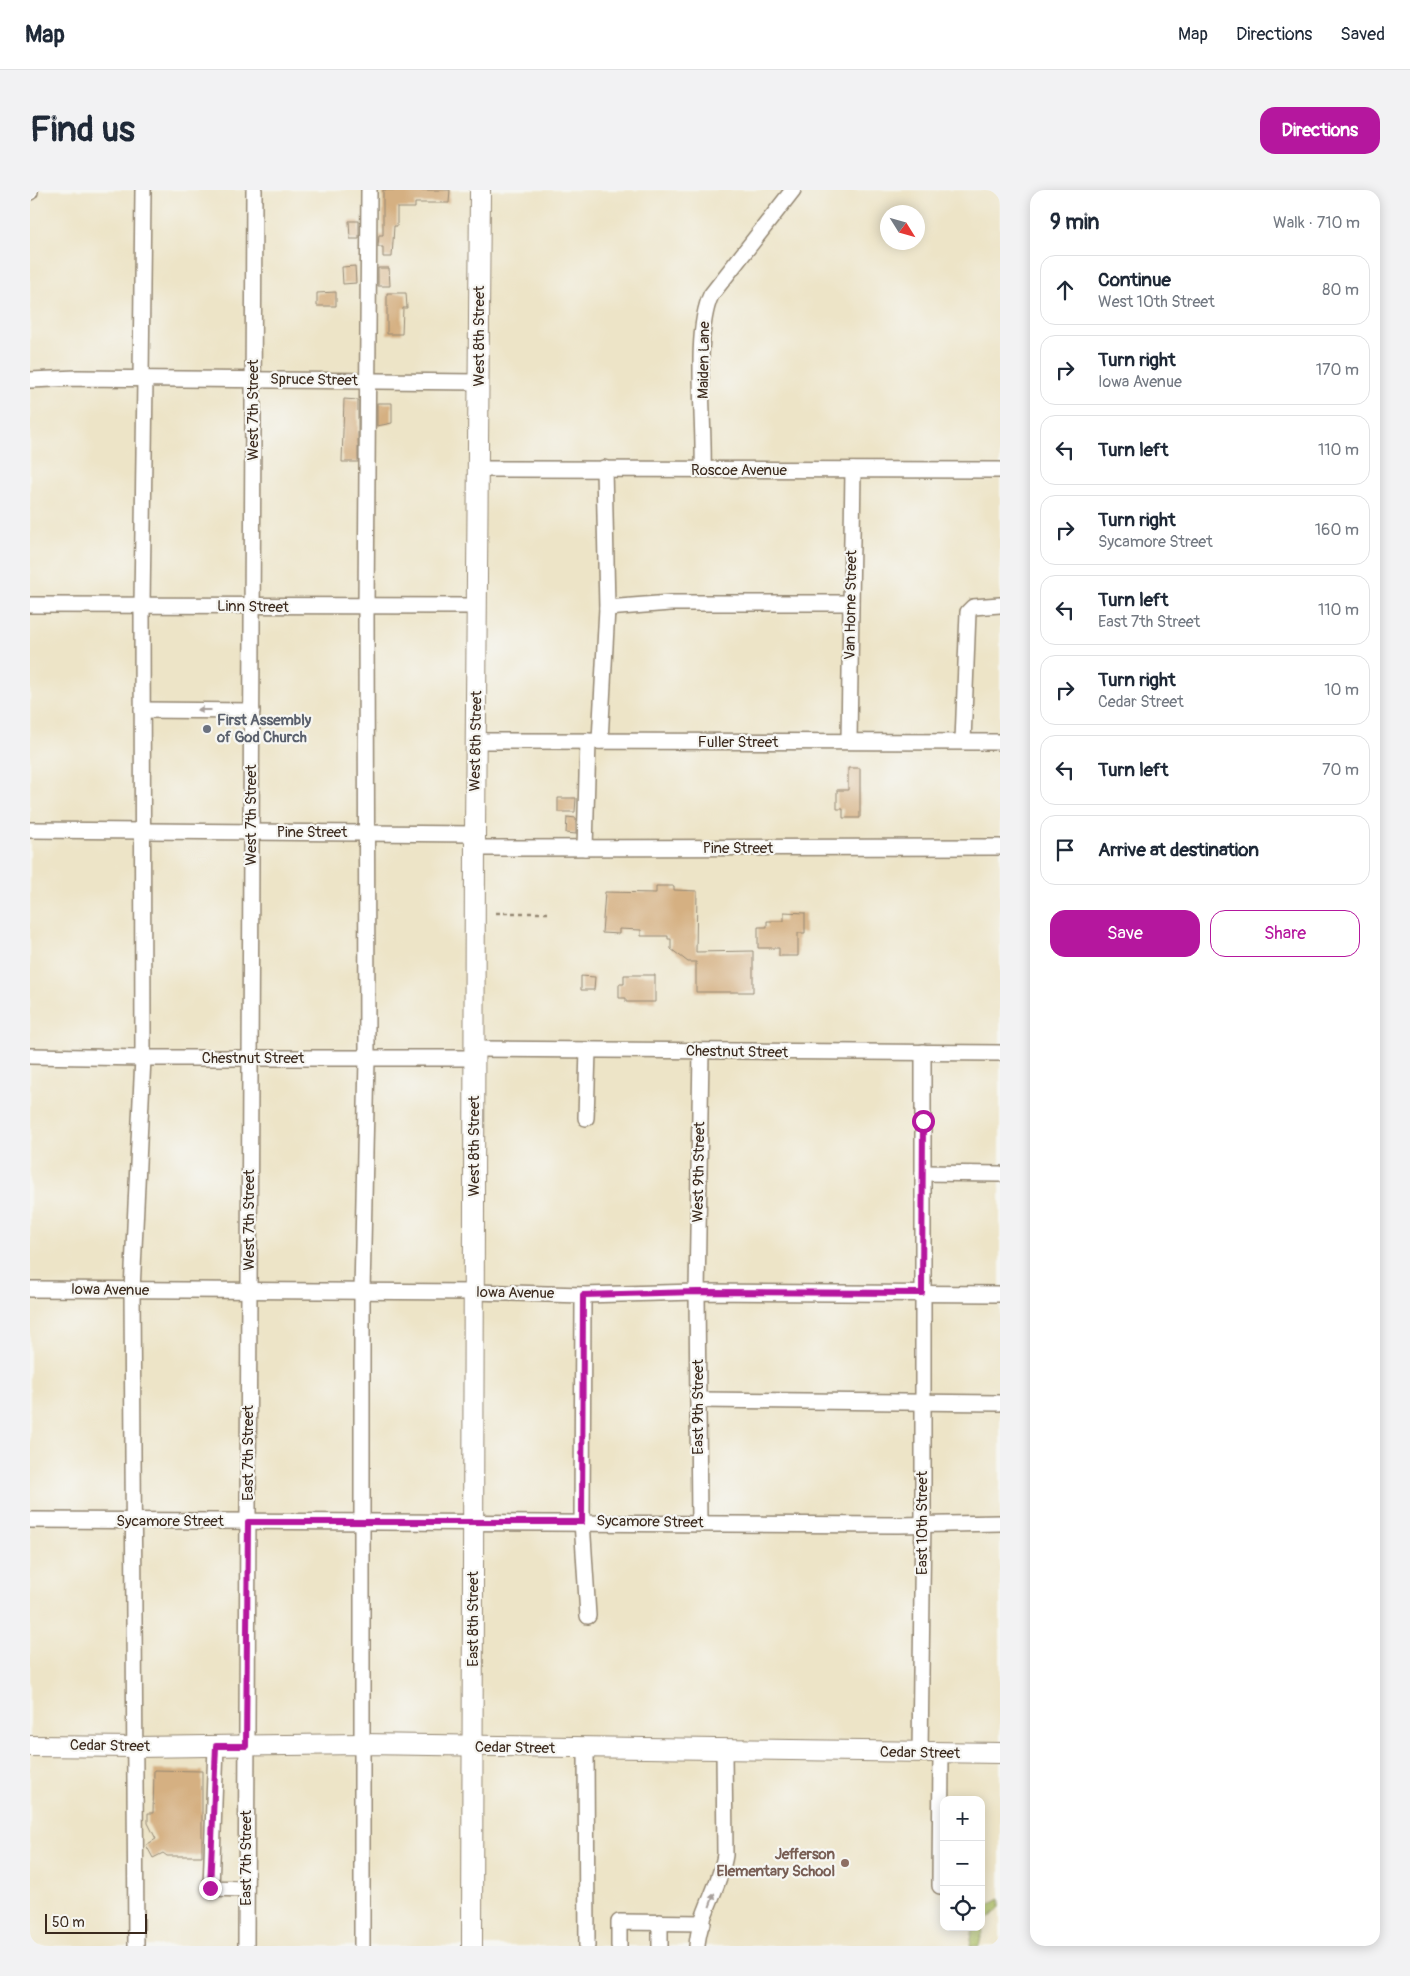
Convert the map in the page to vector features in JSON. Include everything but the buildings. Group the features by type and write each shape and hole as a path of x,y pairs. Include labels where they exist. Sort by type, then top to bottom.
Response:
{"main road":[{"name":"West 8th Street","path":"474,1292 480,190"},
{"name":"East 8th Street","path":"472,1946 474,1292"},
{"name":"Cedar Street","path":"30,1746 136,1747 362,1744 724,1751 1000,1753"}],"street":[{"path":"136,1946 132,1290 143,1058 143,190"},
{"name":"West 7th Street","path":"249,1290 254,190"},
{"path":"362,1946 362,1292 367,1059 368,832 366,608 369,190"},
{"name":"Maiden Lane","path":"703,469 702,363 706,306 711,295 793,190"},
{"name":"Spruce Street","path":"30,380 253,379 478,382"},
{"path":"585,848 607,608 604,468"},
{"name":"Roscoe Avenue","path":"478,469 1000,470"},
{"name":"Van Horne Street","path":"849,740 853,470"},
{"path":"607,608 670,603 851,604"},
{"name":"Linn Street","path":"30,605 366,608 477,606"},
{"path":"963,742 966,701 966,621 968,612 973,606 1000,606"},
{"path":"142,710 252,711"},
{"name":"Fuller Street","path":"476,741 849,740 1000,742"},
{"name":"Pine Street","path":"30,830 368,832 585,848 1000,847"},
{"path":"586,1118 588,1050"},
{"name":"Chestnut Street","path":"30,1056 367,1059 588,1050 1000,1052"},
{"name":"West 9th Street","path":"697,1292 701,1052"},
{"name":"East 10th Street","path":"920,1753 923,1523 923,1052"},
{"path":"923,1173 1000,1174"},
{"name":"Iowa Avenue","path":"30,1289 474,1292 583,1295 697,1292 1000,1294"},
{"name":"East 7th Street","path":"246,1946 249,1290"},
{"name":"East 9th Street","path":"697,1292 699,1523"},
{"path":"583,1295 582,1522 588,1616"},
{"path":"698,1400 1000,1403"},
{"name":"Sycamore Street","path":"30,1520 248,1522 362,1520 472,1523 1000,1523"},
{"path":"216,1746 210,1888 246,1889"},
{"path":"586,1749 587,1946"},
{"path":"697,1946 722,1870 725,1855 724,1751"},
{"path":"941,1841 942,1753"},
{"path":"619,1946 619,1922 703,1923"},
{"path":"660,1922 660,1946"}],"path":[{"path":"496,913 552,913"}],"green space":[{"path":"1000,1899 1000,1907 985,1923 985,1908"},
{"path":"972,1931 982,1931 979,1946 970,1946"}],"place":[{"name":"First Assembly of God Church","path":"207,729"},
{"name":"Jefferson Elementary School","path":"845,1863"}],"route":[{"path":"210,1888 216,1746 246,1746 248,1522 362,1520 472,1523 582,1522 583,1295 697,1292 922,1293 923,1121"}]}
